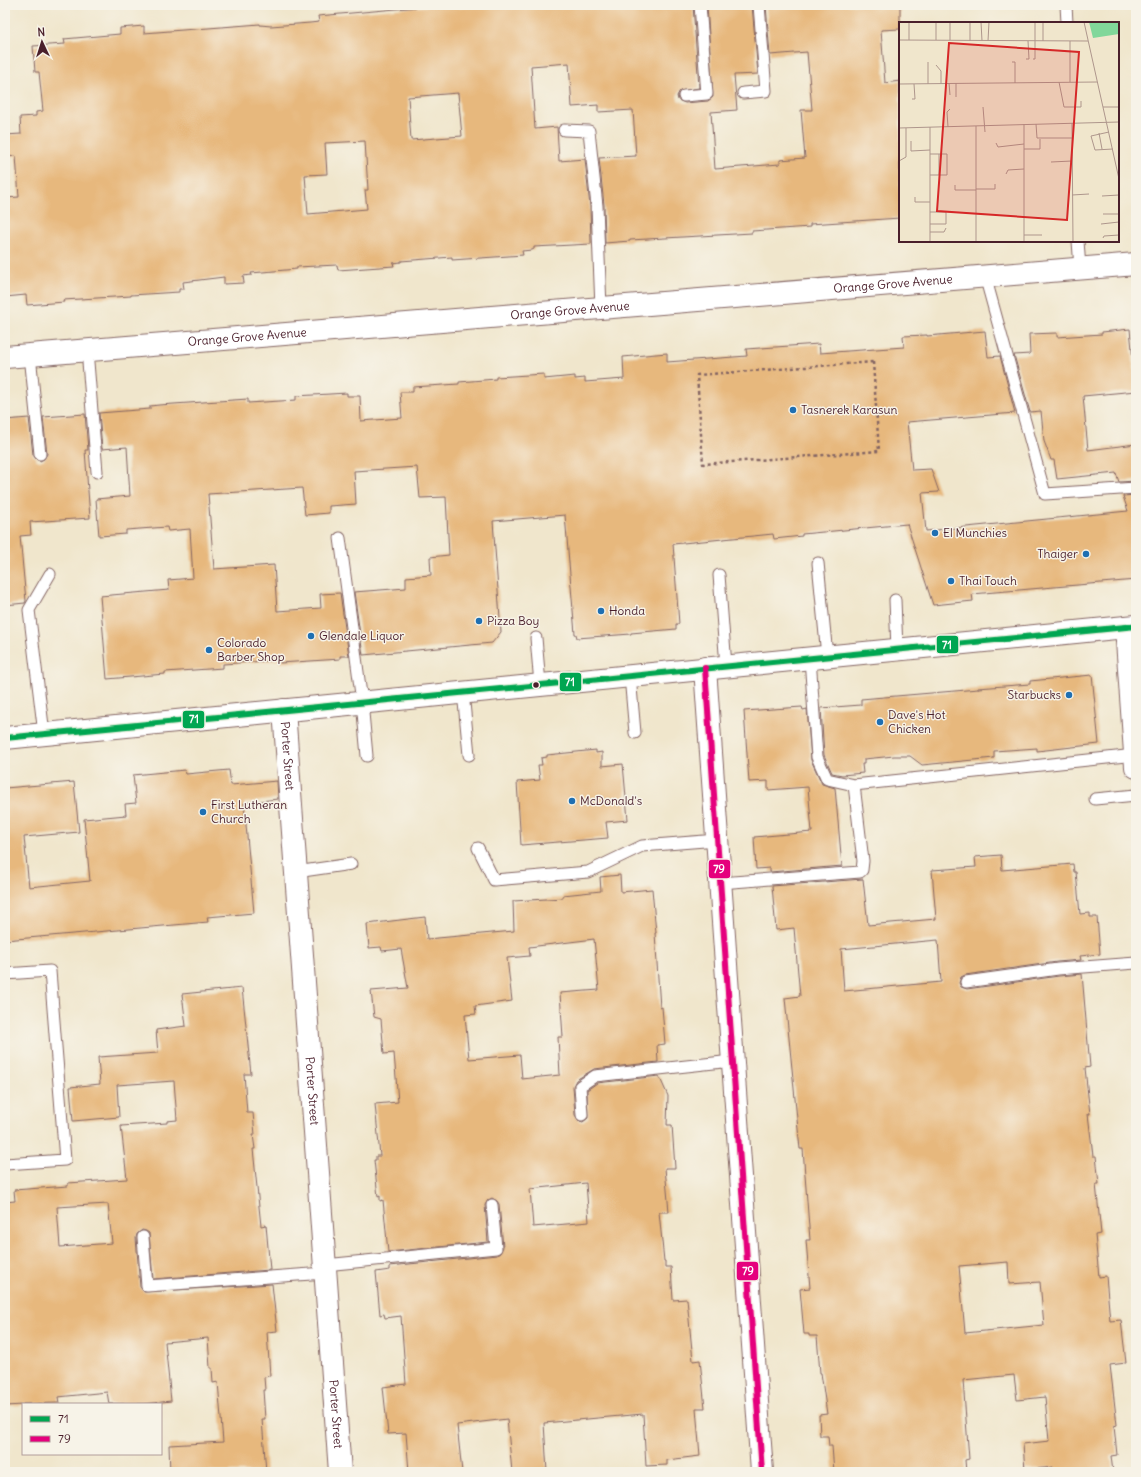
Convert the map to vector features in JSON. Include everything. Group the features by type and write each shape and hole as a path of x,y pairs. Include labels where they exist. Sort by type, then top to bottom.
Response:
{"street":[{"name":"Orange Grove Avenue","path":"5,357 1136,264"},
{"path":"5,738 540,684 1131,627 1136,761"},
{"path":"715,667 717,840 762,1472"},
{"name":"Porter Street","path":"284,710 340,1472"}],"lane":[{"path":"684,96 707,94 700,5"},
{"path":"743,93 766,91 759,5"},
{"path":"1066,5 1067,22"},
{"path":"564,130 589,131 597,206 601,308"},
{"path":"1078,242 1080,268"},
{"path":"985,276 1045,494 1136,488"},
{"path":"87,350 97,472"},
{"path":"30,355 40,454"},
{"path":"340,538 362,702 367,756"},
{"path":"818,563 817,757 827,779 854,785 1136,761"},
{"path":"44,734 29,610 50,574"},
{"path":"715,667 719,575"},
{"path":"895,600 897,649"},
{"path":"536,638 540,684"},
{"path":"630,676 635,734"},
{"path":"463,692 469,755"},
{"path":"720,883 860,872 862,870 863,861 854,785"},
{"path":"1095,799 1136,795"},
{"path":"478,848 494,880 588,872 642,846 717,840"},
{"path":"296,872 352,864"},
{"path":"966,982 1136,962"},
{"path":"5,974 50,971 65,1160 5,1164"},
{"path":"582,1115 580,1086 595,1076 732,1061"},
{"path":"143,1236 147,1286 325,1269 496,1248 492,1205"}],"path":[{"path":"874,362 879,451 703,464 697,375 874,362"}],"building":[{"path":"441,5 458,5 459,8 496,5 693,5 699,88 680,91 677,96 678,100 685,103 708,101 713,97 707,5 752,5 758,74 734,75 737,110 711,112 715,169 780,164 780,160 805,158 801,110 812,110 807,52 770,55 766,5 900,5 899,29 881,30 885,83 899,81 899,218 810,224 810,227 752,231 752,233 630,240 605,243 604,205 599,158 636,156 633,110 598,112 598,105 572,107 569,63 531,66 535,129 557,127 559,161 585,159 590,207 591,244 534,247 532,250 522,251 523,255 452,260 452,257 401,261 393,263 394,266 338,270 337,265 297,267 297,269 251,273 252,275 243,276 244,283 224,284 224,277 183,282 184,289 179,289 179,292 63,300 64,302 27,305 26,295 5,297 5,198 19,197 16,156 5,157 5,135 21,134 20,117 36,116 36,112 43,111 39,72 35,72 33,46 65,44 64,39 120,34 120,28 144,26 144,33 260,24 271,26 319,22 318,16","holes":["458,93 462,136 411,140 408,97","365,141 368,190 365,190 367,209 308,214 305,175 327,174 325,143"]},
{"path":"1130,329 1136,391 1083,396 1088,450 1136,444 1136,481 1119,482 1116,473 1057,479 1054,460 1051,460 1044,441 1041,411 1030,412 1014,355 1030,354 1029,334 1057,333 1057,337 1102,334 1102,332"},
{"path":"985,331 988,357 1000,356 1015,413 907,422 912,470 931,469 939,492 922,493 926,531 1128,511 1123,496 1136,495 1136,580 972,594 973,601 933,605 907,524 802,534 802,536 774,539 773,534 673,544 679,624 676,624 676,629 577,638 575,634 565,515 493,521 501,632 492,643 363,655 354,592 406,588 406,577 431,575 430,557 449,555 446,497 420,498 417,467 354,471 356,504 329,506 329,513 305,515 302,488 208,494 214,569 274,565 277,611 321,608 320,594 340,593 349,656 340,656 340,659 280,663 280,660 223,664 223,668 165,672 165,674 107,679 100,596 169,590 168,580 193,578 190,529 168,531 167,527 126,530 126,534 99,536 96,499 130,496 127,447 102,449 99,413 150,409 150,406 159,405 248,399 248,403 296,400 296,396 347,393 347,396 360,396 361,421 402,418 400,392 413,392 413,387 459,384 459,382 496,379 496,377 544,374 544,379 575,376 575,379 585,378 585,382 624,379 623,357 667,353 667,362 747,356 746,349 819,344 820,353 904,347 903,336 927,336"},
{"path":"85,414 88,450 85,450 90,518 30,522 31,535 20,536 26,601 25,603 5,605 5,420 29,418 33,455 40,461 44,459 47,454 43,417"},
{"path":"1092,675 1099,744 1037,751 1037,748 994,751 994,758 922,765 910,756 864,759 864,764 862,764 863,773 842,775 832,773 824,755 821,708 861,705 861,699 1030,684 1030,681"},
{"path":"802,707 803,710 807,709 811,760 822,784 835,788 842,866 770,872 770,868 756,869 754,837 812,832 808,787 768,790 768,781 749,782 744,711"},
{"name":"McDonald's","path":"596,750 596,753 602,752 602,766 623,764 628,820 606,822 608,838 521,845 517,782 540,780 538,765 542,765 541,758 547,757 547,755"},
{"path":"185,770 186,774 229,770 231,785 277,781 278,799 244,803 254,913 207,917 208,922 5,940 5,788 74,782 79,832 24,837 29,887 90,881 84,819 126,815 125,804 136,803 133,775"},
{"path":"1001,855 1002,870 1073,864 1074,872 1076,872 1080,914 1090,913 1090,917 1097,917 1100,954 1080,956 1081,960 965,975 961,977 959,983 961,987 967,989 1082,974 1090,1067 1085,1068 1090,1114 1088,1114 1093,1156 1096,1156 1099,1184 1096,1184 1101,1234 1095,1235 1099,1277 1106,1276 1110,1321 1121,1320 1126,1363 1110,1365 1117,1425 1114,1426 1117,1455 1111,1456 1113,1472 1053,1472 1053,1467 1025,1470 1023,1444 1049,1441 1045,1397 1017,1400 1014,1375 963,1380 969,1459 965,1460 966,1472 834,1472 832,1446 829,1446 828,1436 820,1436 819,1415 827,1414 820,1373 817,1336 809,1336 809,1334 804,1334 800,1289 810,1288 806,1240 810,1240 803,1149 800,1149 785,998 800,996 794,928 776,930 772,886 863,879 868,925 936,919 932,870 976,867 975,857","holes":["938,940 941,982 844,991 841,949","1008,1262 1009,1284 1040,1282 1044,1325 965,1333 959,1266"]},
{"path":"620,875 621,892 652,889 660,1008 662,1007 665,1044 657,1045 658,1062 594,1069 576,1080 573,1086 575,1115 579,1121 583,1122 588,1118 587,1090 597,1083 659,1076 668,1096 667,1125 672,1125 675,1168 665,1168 669,1212 659,1212 665,1267 671,1267 673,1300 687,1299 693,1361 700,1360 705,1408 696,1408 700,1456 667,1460 667,1465 646,1466 643,1414 544,1423 547,1472 512,1472 507,1419 457,1425 462,1472 409,1472 406,1433 388,1434 383,1387 406,1384 401,1316 385,1318 384,1314 380,1315 376,1272 390,1270 390,1266 497,1255 503,1247 499,1204 492,1198 488,1200 485,1205 488,1242 388,1252 383,1200 380,1201 380,1196 378,1197 374,1160 376,1160 376,1156 380,1156 375,1104 398,1102 394,1053 384,1054 381,1019 374,1017 371,991 408,988 401,949 382,951 381,947 369,948 367,924 425,917 427,939 514,931 513,901 563,898 563,895 601,891 600,877","holes":["594,939 599,990 560,993 563,1037 558,1037 560,1075 522,1079 520,1055 469,1059 465,1015 476,1014 475,1006 512,1001 507,958 530,956 529,947","586,1183 589,1222 533,1227 530,1189"]},
{"path":"242,988 251,1074 244,1074 247,1113 253,1113 255,1135 253,1135 255,1149 253,1149 261,1226 266,1225 270,1270 153,1279 149,1233 142,1230 137,1234 136,1238 140,1287 144,1292 272,1284 277,1331 267,1332 270,1376 264,1377 265,1390 263,1390 265,1419 262,1419 266,1472 170,1472 169,1445 223,1442 218,1382 213,1383 212,1368 210,1368 208,1338 165,1342 171,1401 153,1403 109,1403 107,1392 58,1397 59,1403 22,1403 22,1405 5,1406 5,1202 15,1201 14,1190 68,1186 68,1183 127,1179 121,1126 167,1123 167,1121 177,1120 174,1081 117,1085 119,1117 73,1121 70,1087 100,1084 98,1057 158,1053 156,1030 186,1026 182,994","holes":["108,1204 112,1243 60,1247 57,1207"]}],"transit line":[{"name":"71","path":"5,738 1136,626"},
{"name":"79","path":"705,668 762,1472"}],"place":[{"name":"Tasnerek Karasun","path":"793,410"},
{"name":"El Munchies","path":"935,533"},
{"name":"Thaiger","path":"1086,554"},
{"name":"Thai Touch","path":"951,581"},
{"name":"Honda","path":"601,611"},
{"name":"Pizza Boy","path":"479,621"},
{"name":"Glendale Liquor","path":"311,636"},
{"name":"Colorado Barber Shop","path":"209,650"},
{"name":"Starbucks","path":"1069,695"},
{"name":"Dave's Hot Chicken","path":"880,722"},
{"name":"McDonald's","path":"572,801"},
{"name":"First Lutheran Church","path":"203,812"}]}
